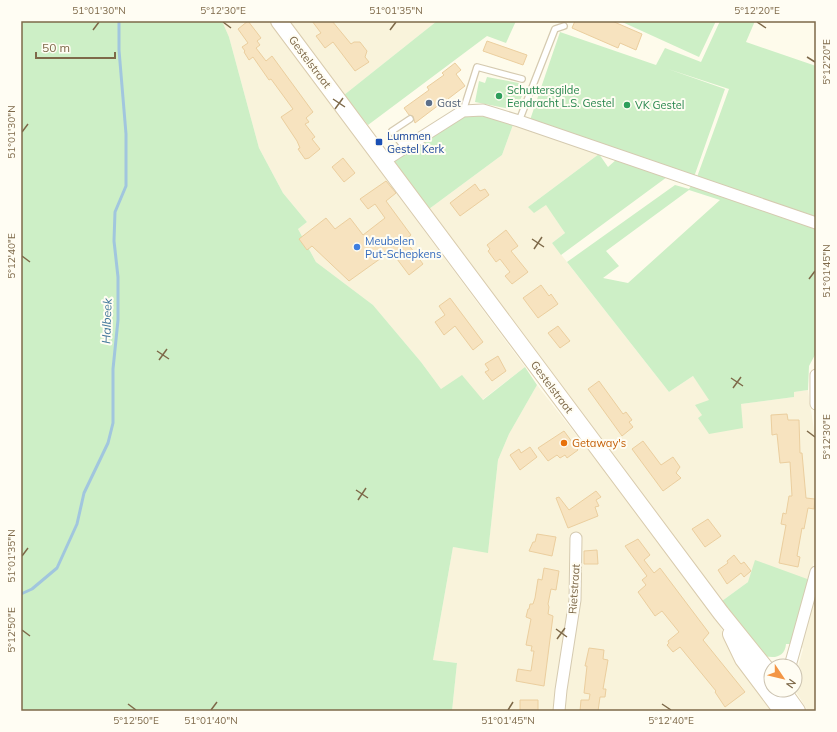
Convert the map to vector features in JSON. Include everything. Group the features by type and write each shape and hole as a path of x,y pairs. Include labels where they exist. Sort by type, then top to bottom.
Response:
{"main road":[{"name":"Gestelstraat","path":"279,21 721,613 763,665"},
{"name":"Gestelstraat","path":"721,613 743,658 763,679"},
{"name":"Gestelstraat","path":"777,698 782,711"},
{"name":"Gestelstraat","path":"782,698 797,711"}],"street":[{"path":"384,161 463,111 483,110 816,223"},
{"path":"816,375 816,404"},
{"name":"Rietstraat","path":"559,711 575,600 576,538"},
{"path":"792,658 816,572"}],"lane":[{"path":"519,121 555,29 564,26"},
{"path":"463,111 477,67 522,79"},
{"path":"405,148 392,131 410,119"}],"shaded area":[{"path":"222,21 269,21 525,367 482,400 441,389 421,362 373,305 316,262 298,229 307,222 283,193 259,148 229,37"},
{"path":"289,21 437,21 344,95"},
{"path":"514,122 599,154 528,207 546,204 565,233 552,243 669,392 693,376 710,400 702,415 698,418 741,404 794,397 794,392 808,390 816,444 816,551 810,580 748,582 722,601 429,209 502,155"},
{"path":"537,385 625,497 718,622 744,674 771,711 563,711 573,581 556,711 452,711 457,663 433,660 453,547 488,552 498,460 509,434"},
{"path":"816,589 816,711 808,711 800,698 803,698 803,658 800,658 803,649 801,645"}],"green space":[{"path":"21,21 222,21 229,37 259,148 283,193 307,222 298,229 316,262 373,305 421,362 441,389 462,375 483,400 525,367 537,385 509,434 498,460 488,553 453,547 433,660 457,663 452,711 21,711"},
{"path":"437,21 516,21 506,43 487,36 368,125 344,95"},
{"path":"620,21 716,21 699,57"},
{"path":"720,21 755,21 746,42 816,66 816,353 809,366 808,390 794,392 794,397 741,404 743,428 709,434 698,418 702,415 695,405 709,400 693,376 669,392 567,262 675,185 689,189 697,177 729,89 668,69 725,89 694,177 530,120 560,32 656,65 665,48 701,62","holes":["689,190 720,200 628,283 603,278 619,266 606,251"]},
{"name":"Schuttersgilde Eendracht L.S. Gestel","path":"487,77 519,83 518,90 524,92 518,104 510,109 475,102 479,81 485,83"},
{"path":"465,115 475,115 514,122 502,155 429,209 394,161 415,148 456,118"},
{"path":"599,154 608,167 617,159 667,177 561,255 552,243 565,233 546,205 534,213 528,207"},
{"path":"755,560 810,580 791,644 786,644 782,654 776,657 765,656 722,601 748,582"}],"building":[{"path":"248,21 261,38 257,41 260,45 256,48 266,61 272,56 313,112 306,118 309,122 305,124 315,137 312,139 320,149 309,158 305,159 298,149 300,148 297,141 281,117 293,109 271,79 269,80 253,57 249,60 244,52 245,51 242,47 248,43 238,29"},
{"path":"312,21 332,21 351,44 354,42 360,42 367,51 365,57 369,62 355,71 333,42 325,48 316,36 321,33"},
{"path":"575,21 612,21 642,34 636,50 620,43 618,48 572,28"},
{"path":"487,41 527,55 523,65 483,51"},
{"path":"455,63 461,70 456,74 465,86 448,99 449,101 442,106 440,104 415,123 413,116 409,115 404,108 429,90 427,87 444,75 442,73"},
{"path":"343,158 355,173 344,182 332,167"},
{"name":"Meubelen Put-Schepkens","path":"386,181 396,193 386,201 411,235 405,240 423,264 409,275 391,251 349,281 312,246 307,250 299,239 326,218 335,229 350,218 363,235 385,218 375,204 368,209 360,199"},
{"path":"475,184 480,191 485,189 489,195 460,216 450,203"},
{"path":"506,230 518,246 511,251 528,272 512,284 505,276 510,272 500,259 496,262 488,251 490,249 487,245"},
{"path":"541,285 549,296 551,294 558,304 538,318 523,298"},
{"path":"450,298 483,342 473,350 455,326 444,335 435,322 445,315 439,306"},
{"path":"558,326 570,341 560,348 548,333"},
{"path":"498,356 506,371 492,381 485,372 489,370 485,364"},
{"path":"599,381 623,414 626,412 632,420 629,422 633,427 622,436 588,389"},
{"path":"787,414 788,420 799,420 800,453 802,453 806,498 815,499 814,509 808,508 804,529 802,528 797,556 800,557 798,567 779,563 786,525 781,524 783,513 786,514 789,496 792,496 790,462 780,463 777,434 772,435 771,415"},
{"path":"564,431 578,450 567,458 565,455 560,458 557,455 548,461 538,448"},
{"path":"643,441 661,465 673,457 680,467 676,473 681,478 663,491 632,449"},
{"path":"530,447 537,457 520,470 510,455 519,449 521,453"},
{"path":"596,491 601,497 596,500 599,506 595,507 598,516 568,528 556,498 559,497 569,510"},
{"path":"708,519 721,536 705,547 692,529"},
{"path":"537,534 556,537 552,556 529,551 533,542 535,542"},
{"path":"638,539 650,555 644,560 654,573 660,568 709,633 703,640 745,692 725,707 715,692 716,691 680,647 673,652 667,645 669,643 668,641 679,632 662,611 655,616 638,592 646,585 642,580 647,576 625,546"},
{"path":"597,550 598,564 584,564 584,551"},
{"path":"734,555 741,564 744,562 751,571 744,577 741,573 727,584 718,570 728,563 727,561"},
{"path":"544,568 559,571 556,590 551,589 548,604 548,614 553,616 544,686 516,681 518,669 531,671 534,651 531,651 532,646 526,645 531,619 526,617 530,604 533,604 535,598 538,579 542,580"},
{"path":"589,648 604,650 603,659 608,660 603,689 606,689 605,697 600,697 598,711 580,711 581,700 589,700 590,694 584,693 587,666 585,666"},
{"path":"520,700 538,700 538,711 520,711"}],"waterway":[{"name":"Halbeek","path":"21,594 32,589 57,568 77,524 84,493 108,443 113,423 113,369 118,320 118,277 114,241 115,212 126,186 126,134 119,50 119,21"}],"place":[{"name":"Schuttersgilde Eendracht L.S. Gestel","path":"499,96"},
{"name":"Gast","path":"429,103"},
{"name":"VK Gestel","path":"627,105"},
{"name":"Lummen Gestel Kerk","path":"379,142"},
{"name":"Meubelen Put-Schepkens","path":"357,247"},
{"name":"Getaway's","path":"564,443"}]}
